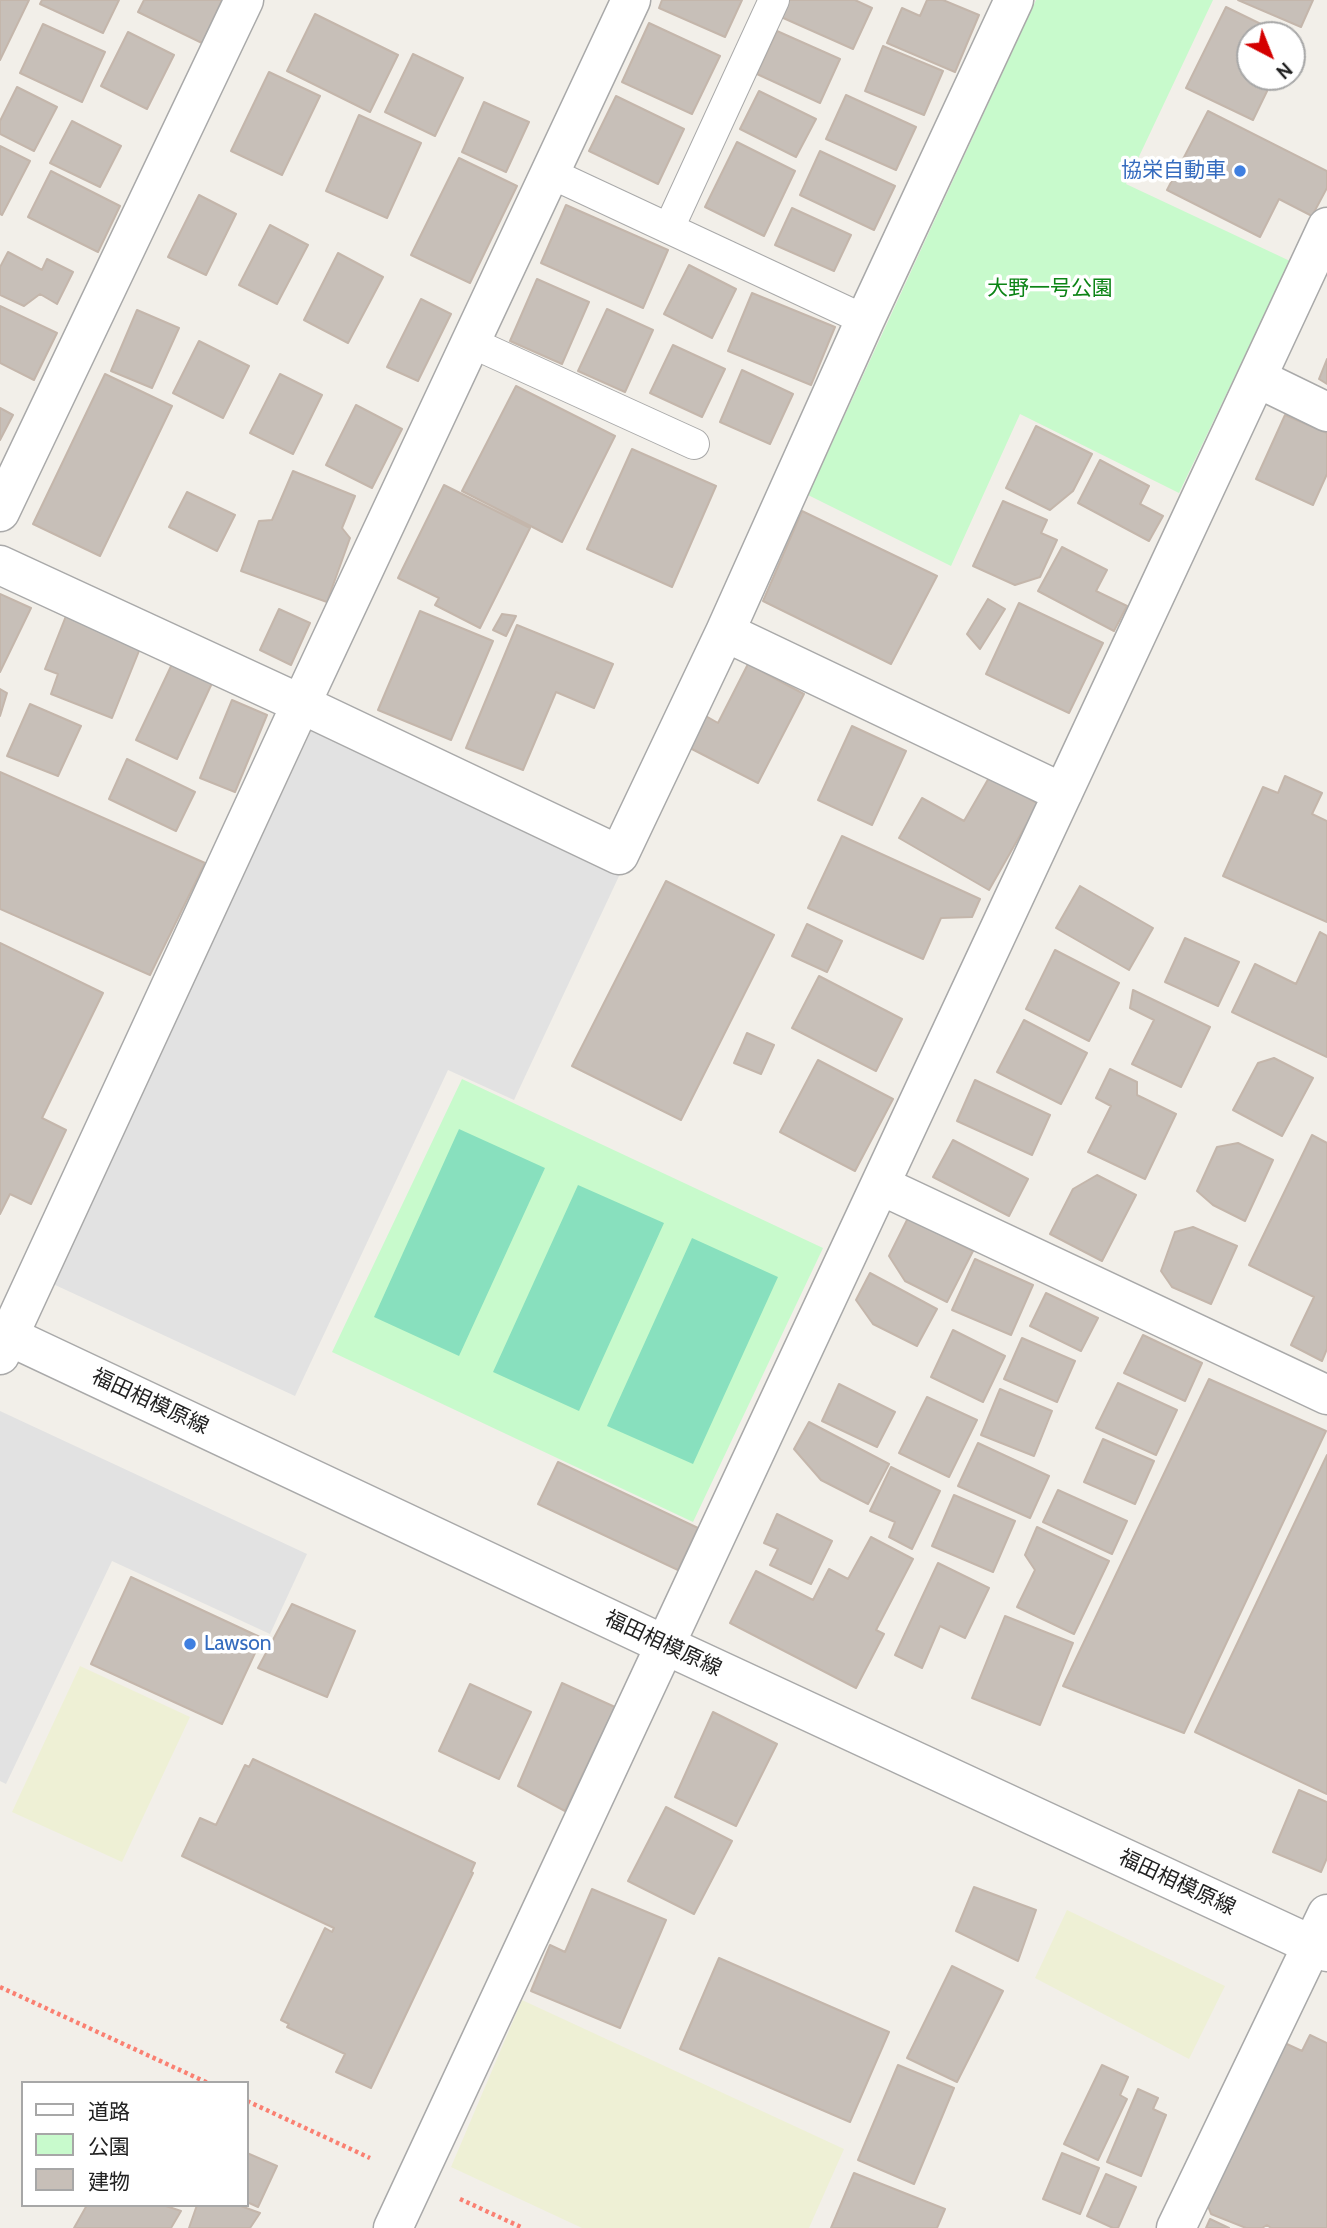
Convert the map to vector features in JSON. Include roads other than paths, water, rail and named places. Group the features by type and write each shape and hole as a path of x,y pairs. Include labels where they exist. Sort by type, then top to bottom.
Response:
{"street":[{"path":"0,512 244,0"},
{"path":"3,1341 631,0"},
{"path":"0,565 618,855 725,632 865,320 1014,0"},
{"path":"393,2228 1327,227"},
{"path":"1257,378 1327,412"},
{"path":"725,632 1063,793"},
{"path":"880,1185 1327,1395"},
{"name":"福田相模原線","path":"3,1341 665,1645 1322,1938"},
{"path":"1176,2228 1322,1938"}],"lane":[{"path":"669,228 774,0"},
{"path":"550,173 865,320"},
{"path":"470,342 694,444"}],"place":[{"name":"協栄自動車","path":"1240,171"},
{"name":"Lawson","path":"190,1644"}],"park label":[{"name":"大野一号公園","path":"1050,289"}]}
